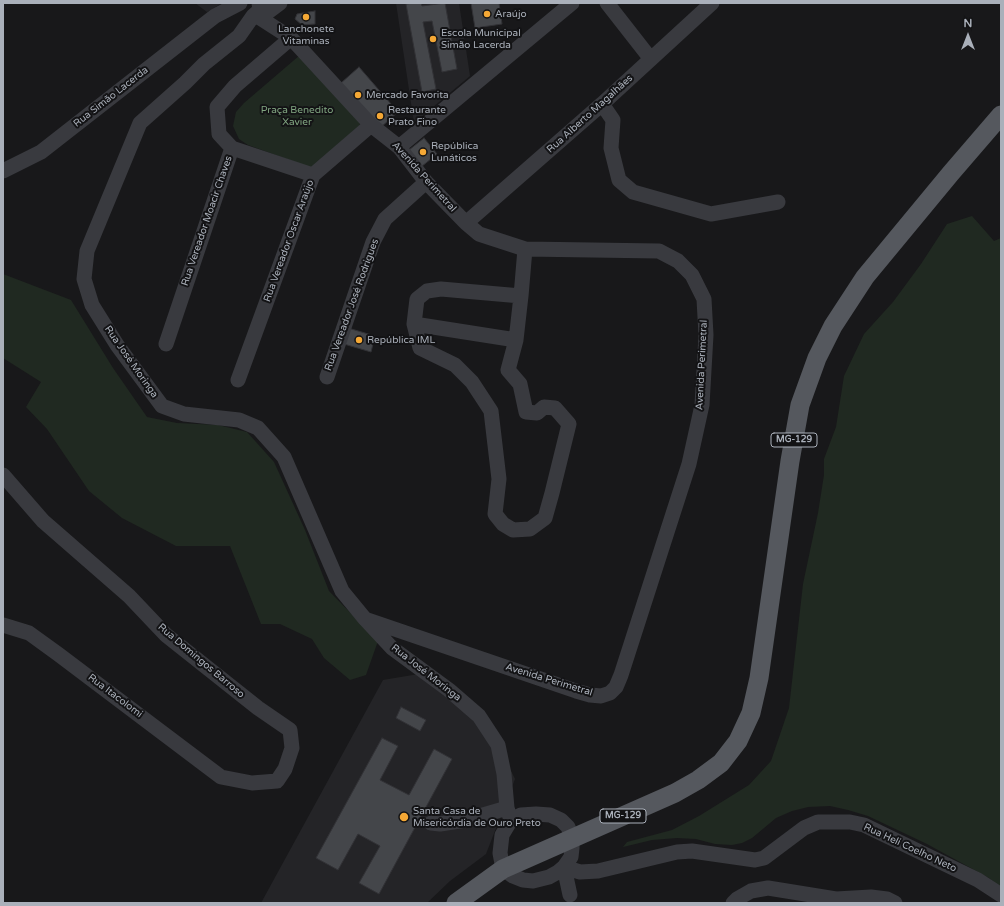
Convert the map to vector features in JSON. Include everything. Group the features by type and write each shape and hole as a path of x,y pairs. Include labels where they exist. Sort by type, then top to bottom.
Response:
{"main road":[{"name":"MG-129","path":"503,869 675,793 721,763 738,741 750,712 759,678 800,405 816,358 833,326 865,277 1001,115"},
{"path":"456,903 503,869"}],"street":[{"name":"Rua Simão Lacerda","path":"3,170 41,152 215,16 240,3"},
{"path":"215,16 258,12 280,3"},
{"path":"399,147 572,3"},
{"path":"607,3 650,58"},
{"name":"Rua Alberto Magalhães","path":"466,223 602,104 650,58 712,3"},
{"name":"Avenida Perimetral","path":"258,12 291,38 371,125 399,147 426,182 466,223 479,234 525,249 659,251 678,261 692,275 704,299 706,336 702,405 690,457 621,675 616,687 610,693 601,696 590,695 365,620"},
{"name":"Rua José Moringa","path":"258,12 239,36 204,64 186,83 140,123 87,252 84,279 92,305 117,345 162,406 184,414 239,420 258,428 284,457 342,591 365,620 392,648 449,690 479,716 498,745 504,774 509,814"},
{"name":"Rua Vereador Moacir Chaves","path":"166,344 232,148 219,134 217,107 235,86 291,38"},
{"path":"602,104 613,120 612,148 619,180 633,192 711,214 778,202"},
{"name":"Rua Vereador Oscar Araújo","path":"238,380 313,175 371,125"},
{"path":"232,148 313,175"},
{"name":"Rua Vereador José Rodrigues","path":"327,377 373,242 385,219 426,182"},
{"path":"521,296 441,289 427,291 417,299 414,324 420,348 455,365 472,382 491,411 500,479 495,514 503,524 513,530 530,529 545,518 569,424 555,408 544,407 537,413 526,412 520,384 508,370 516,340 521,296 525,249"},
{"path":"414,324 516,340"},
{"name":"Rua Domingos Barroso","path":"3,475 43,521 129,596 166,635 258,708 290,730 292,748 285,769 277,781 252,783 221,777"},
{"name":"Rua Itacolomi","path":"3,625 28,633 221,777"},
{"path":"431,823 440,824 509,814 550,815 561,820 568,827 572,838 571,857 564,867 558,872 540,880 533,881 523,880 513,876 503,869 500,853 502,835 509,814"},
{"name":"Rua Heli Coelho Neto","path":"564,867 580,872 598,871 677,852 692,851 755,860 764,858 804,828 818,822 850,822 864,825 971,877 1001,895"},
{"path":"564,867 574,899"},
{"path":"540,880 556,886 574,899"},
{"path":"733,903 751,891 768,888 836,899 871,896 887,899 895,903"}],"shaded area":[{"path":"195,3 222,3 207,12"},
{"name":"Escola Municipal Simão Lacerda","path":"396,3 459,3 470,76 414,123"},
{"name":"Santa Casa de Misericórdia de Ouro Preto","path":"419,674 493,735 515,779 486,854 450,881 427,903 261,903 383,680"}],"green space":[{"name":"Praça Benedito Xavier","path":"300,55 360,125 312,168 248,145 239,139 233,126 236,112 244,103"},
{"path":"972,216 994,241 1001,238 1001,888 989,878 927,844 868,816 830,806 808,807 792,811 776,818 752,838 742,843 732,845 715,844 696,839 677,838 652,840 623,847 627,842 672,830 699,816 749,785 771,761 789,708 803,584 818,513 824,475 824,459 836,427 844,376 864,334 893,302 921,264 947,224"},
{"path":"3,274 71,300 113,368 147,417 177,423 218,425 247,432 274,462 305,530 329,591 378,641 366,675 350,680 324,658 312,639 280,624 261,624 230,546 176,546 122,518 89,491 47,429 26,407 41,382 3,358"}],"building":[{"path":"421,3 422,6 445,3 457,69 442,72 432,21 423,22 436,89 422,92 406,4"},
{"name":"Araújo","path":"471,3 499,3 502,24 475,28"},
{"name":"Lanchonete Vitaminas","path":"315,11 315,24 302,25 295,19 297,14"},
{"path":"359,67 398,112 380,128 341,83"},
{"name":"República Lunáticos","path":"424,138 437,154 421,167 409,150"},
{"name":"República IML","path":"348,328 375,336 371,352 344,344"},
{"path":"401,707 426,720 420,731 396,718"},
{"path":"382,738 398,746 380,780 409,795 434,749 452,759 379,894 359,883 380,846 358,834 338,870 316,858"}],"place":[{"name":"Araújo","path":"487,14"},
{"name":"Lanchonete Vitaminas","path":"306,17"},
{"name":"Escola Municipal Simão Lacerda","path":"433,39"},
{"name":"Mercado Favorita","path":"358,95"},
{"name":"Restaurante Prato Fino","path":"380,116"},
{"name":"República Lunáticos","path":"423,152"},
{"name":"República IML","path":"359,340"},
{"name":"Santa Casa de Misericórdia de Ouro Preto","path":"404,817"}]}
